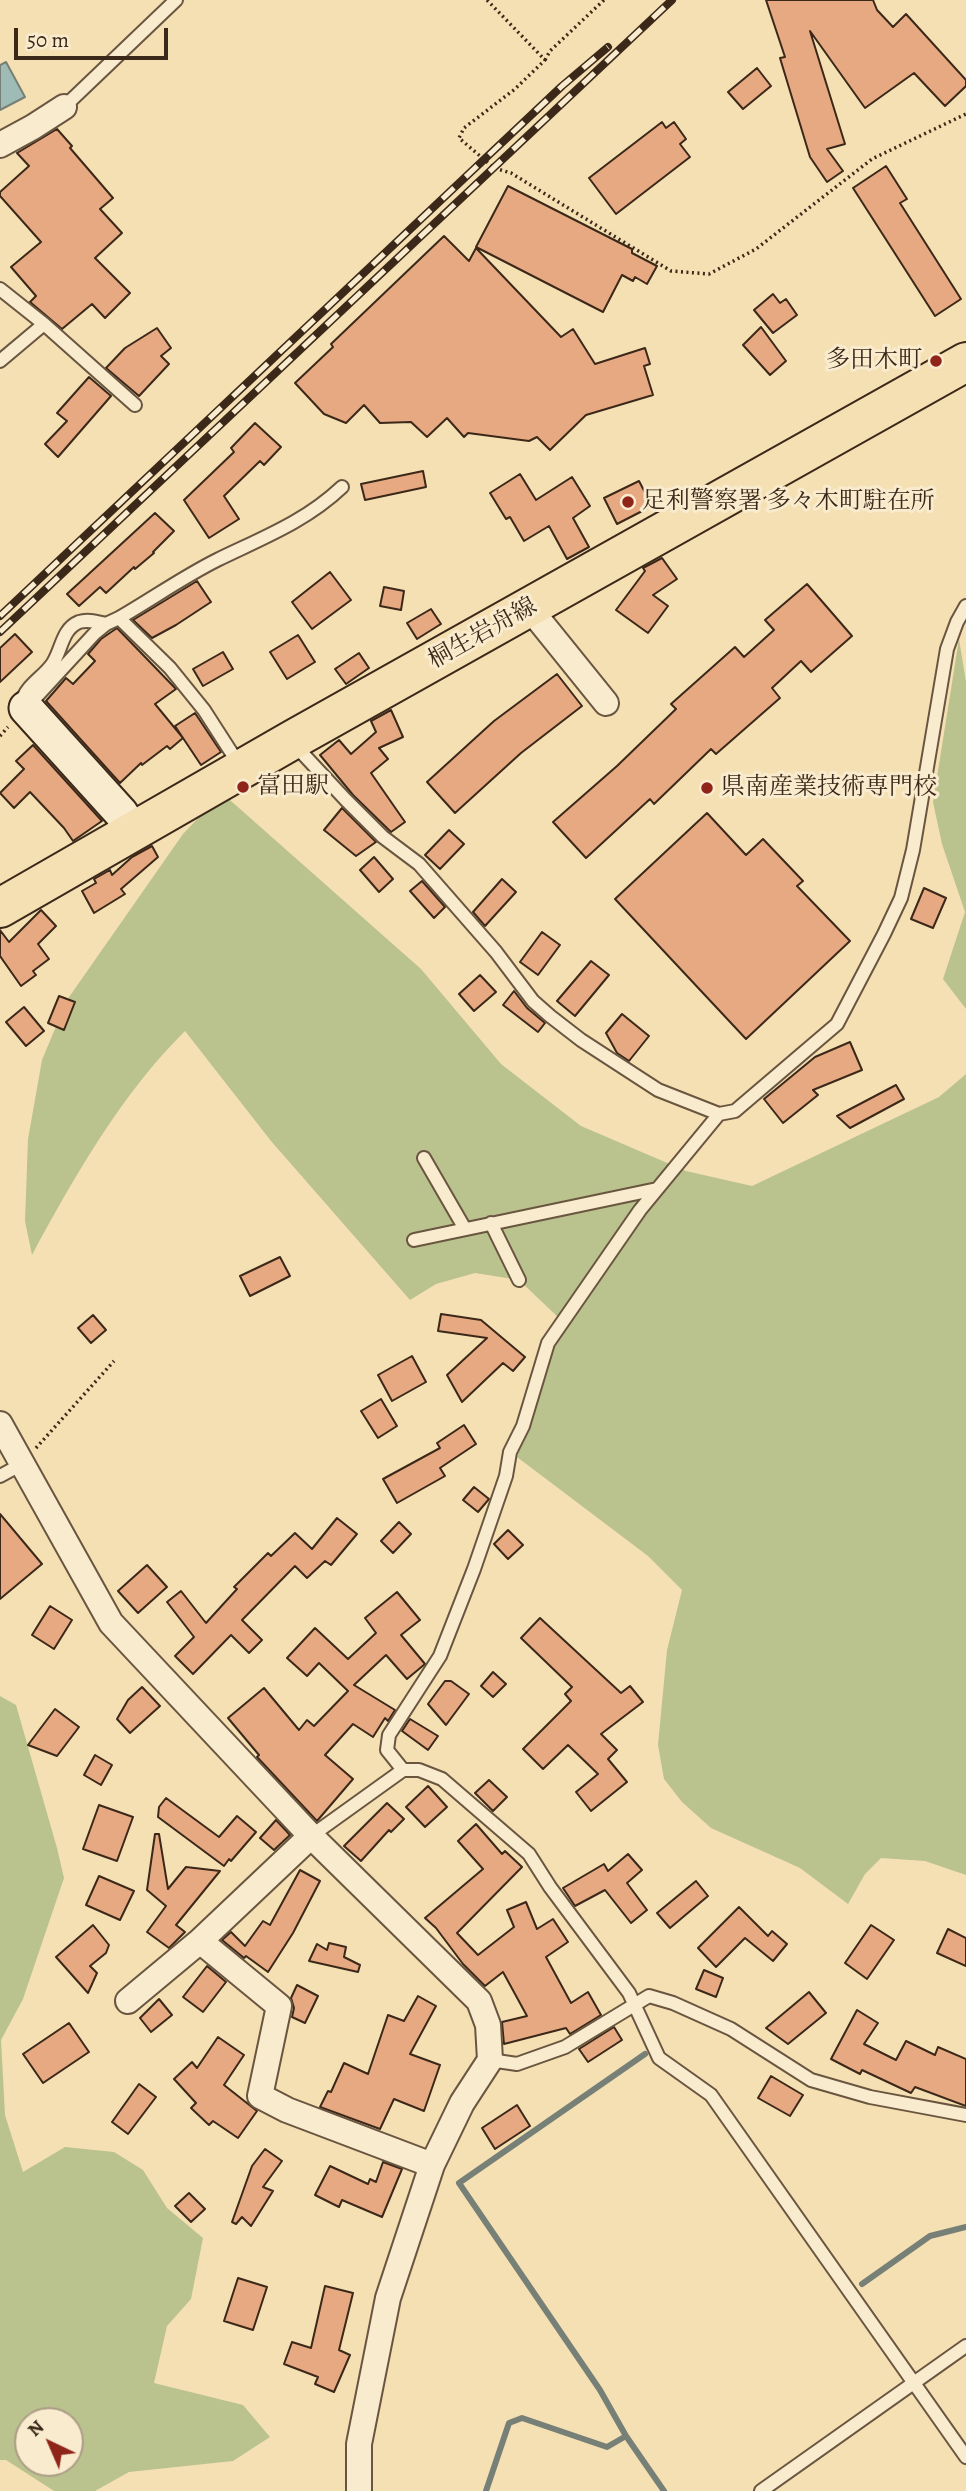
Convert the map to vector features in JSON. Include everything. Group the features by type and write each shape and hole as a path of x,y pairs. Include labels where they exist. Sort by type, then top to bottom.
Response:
{"main road":[{"name":"桐生岩舟線","path":"0,908 294,739 966,362"},
{"path":"26,708 121,813 133,832"}],"street":[{"path":"0,145 64,107"},
{"path":"534,606 539,620 606,703"},
{"path":"0,1424 111,1623 311,1836 479,2001 488,2025 490,2060 462,2103 432,2165 388,2298 359,2444 359,2491"},
{"path":"128,2001 200,1941 311,1836"},
{"path":"200,1941 279,2006 260,2096 287,2110 432,2165"}],"lane":[{"path":"64,107 176,0"},
{"path":"0,289 44,324 135,405"},
{"path":"0,361 44,324"},
{"path":"106,624 87,620 70,628 50,667 24,694 22,702 26,708 106,624 215,561 321,508 342,487"},
{"path":"294,739 304,755 354,809 383,837 419,864 496,951 542,1009 581,1040 658,1090 719,1114 735,1111 837,1024 901,898 913,850 947,649 966,606"},
{"path":"119,618 170,668 204,710 241,769"},
{"path":"402,1770 387,1750 389,1735 440,1656 474,1570 506,1476 510,1452 523,1426 548,1343 640,1210 719,1114"},
{"path":"425,1158 465,1229"},
{"path":"414,1240 657,1189"},
{"path":"491,1223 519,1280"},
{"path":"0,1476 22,1464"},
{"path":"311,1836 402,1770 419,1770 442,1779 529,1854 550,1887 629,1993 659,2058 711,2095 966,2457"},
{"path":"490,2060 517,2064 565,2047 649,1997 673,2003 731,2029 811,2080 870,2097 966,2115"},
{"path":"761,2491 966,2346"}],"path":[{"path":"487,0 545,60"},
{"path":"604,0 550,51 545,60 515,89 464,128 459,138 494,168 511,173 671,271 709,274 756,249 872,159 966,114"},
{"path":"22,1464 114,1361"}],"green space":[{"path":"959,639 966,682 966,1009 943,979 965,912 942,844 933,802"},
{"path":"222,793 421,969 501,1064 581,1126 686,1171 752,1186 939,1097 966,1074 966,1875 925,1861 881,1858 865,1874 848,1904 800,1868 711,1828 682,1802 664,1779 658,1745 667,1650 682,1590 648,1556 517,1457 561,1320 519,1280 475,1273 436,1284 410,1300 271,1141 185,1031 140,1081 120,1109 82,1166 32,1255 25,1221 28,1139 42,1060 67,1000 183,834"},
{"path":"0,1696 16,1705 64,1878 23,1999 1,2040 5,2115 23,2172 65,2147 114,2152 143,2170 167,2208 203,2238 191,2299 167,2326 154,2383 243,2405 270,2437 233,2461 129,2472 95,2491 54,2491 32,2477 84,2477 84,2407 14,2407 14,2465 0,2460"}],"water":[{"path":"6,62 25,97 0,110 0,65"}],"building":[{"path":"766,0 873,0 877,10 893,27 906,14 966,80 966,86 945,106 914,73 865,108 810,31 845,144 827,149 843,171 827,182 810,157 780,58 785,57"},
{"path":"757,68 771,86 743,109 728,92"},
{"path":"662,122 666,128 674,122 686,139 680,144 690,157 616,214 589,178"},
{"path":"57,129 113,198 100,209 122,233 95,258 130,293 105,318 92,304 62,329 30,302 36,296 11,267 41,242 0,196 0,192 29,166 17,153"},
{"path":"886,166 907,199 900,203 961,299 935,316 853,188"},
{"path":"508,186 632,249 632,253 657,266 647,284 635,277 633,281 622,275 603,312 476,247"},
{"path":"444,236 469,261 476,248 561,337 573,329 595,364 645,348 650,364 644,366 653,395 586,415 550,450 537,437 529,441 468,433 464,437 447,418 427,437 411,422 380,423 364,405 346,423 324,414 295,383 333,347 331,344"},
{"path":"773,294 780,303 786,299 797,315 773,333 754,310"},
{"path":"761,327 786,361 770,375 743,345"},
{"path":"157,328 171,348 161,356 169,364 139,396 106,368 125,348"},
{"path":"89,377 111,396 58,457 45,444 67,421 57,413"},
{"path":"255,423 281,447 264,465 260,461 224,496 239,519 209,538 184,500 234,452 231,448"},
{"path":"423,471 426,487 365,500 361,484"},
{"path":"520,474 536,500 572,477 590,506 573,518 589,547 567,559 549,526 524,541 510,517 506,519 490,493"},
{"name":"足利警察署 多々木町駐在所","path":"639,481 652,506 617,524 604,498"},
{"path":"155,513 174,531 154,553 106,593 100,587 79,606 67,594"},
{"path":"662,558 677,579 653,595 668,606 648,633 616,610 645,571 643,568"},
{"path":"330,572 351,600 312,629 292,602"},
{"path":"197,581 211,602 176,625 152,638 133,620"},
{"path":"807,584 852,636 811,672 801,661 772,688 780,698 716,754 711,749 654,804 650,799 586,858 553,822 617,766 676,709 671,704 735,647 744,657 774,630 765,620"},
{"path":"384,587 404,591 401,610 380,606"},
{"path":"431,609 441,624 417,639 407,623"},
{"path":"117,628 176,689 155,704 183,738 170,749 167,746 142,765 141,763 120,783 46,701 66,678 73,684 95,661 88,654 101,639"},
{"path":"15,634 32,652 0,682 0,648"},
{"path":"298,635 315,662 287,679 270,652"},
{"path":"223,652 233,669 203,686 193,669"},
{"path":"359,653 369,668 346,684 335,669"},
{"path":"557,674 582,706 521,753 455,813 427,782 494,721"},
{"path":"391,710 403,737 379,748 388,759 371,773 405,822 391,832 353,795 320,755 339,740 351,754 376,732 371,721"},
{"path":"195,713 221,752 201,765 175,726"},
{"path":"33,745 102,821 73,841 30,792 14,808 0,793 24,769 16,761"},
{"path":"342,808 376,842 356,856 324,830"},
{"path":"707,813 746,855 763,839 803,881 797,886 850,941 746,1039 615,899"},
{"path":"449,830 464,844 440,869 425,855"},
{"path":"152,846 158,857 121,889 125,894 94,913 82,891 96,883 94,879 110,870 112,875 132,857"},
{"path":"374,857 393,879 379,892 360,870"},
{"path":"502,879 516,892 485,926 473,912"},
{"path":"422,881 445,907 434,918 410,891"},
{"path":"924,888 946,898 933,928 911,919"},
{"path":"41,910 56,926 38,944 49,959 33,971 36,975 21,986 0,956 0,930 9,942"},
{"path":"542,932 560,945 538,975 520,962"},
{"path":"591,961 609,975 575,1016 557,1001"},
{"path":"480,975 496,992 474,1011 459,994"},
{"path":"514,991 527,1008 545,1023 538,1032 503,1005"},
{"path":"59,996 75,1002 64,1030 48,1023"},
{"path":"24,1007 44,1031 26,1046 6,1022"},
{"path":"622,1014 649,1036 629,1061 617,1053 606,1033"},
{"path":"850,1042 862,1070 813,1090 818,1095 783,1123 764,1099 815,1057"},
{"path":"896,1085 904,1099 850,1128 837,1116"},
{"path":"280,1257 290,1276 250,1296 240,1276"},
{"path":"441,1314 481,1320 525,1357 513,1371 503,1363 462,1402 447,1375 487,1338 438,1331"},
{"path":"93,1315 106,1330 91,1343 78,1328"},
{"path":"412,1356 426,1382 392,1401 378,1375"},
{"path":"381,1399 397,1426 378,1438 361,1411"},
{"path":"464,1425 476,1444 440,1468 445,1476 397,1503 383,1479 440,1448 437,1443"},
{"path":"474,1487 489,1499 478,1512 463,1500"},
{"path":"0,1514 42,1564 0,1599"},
{"path":"337,1518 357,1534 331,1565 325,1561 307,1578 295,1566 242,1620 262,1640 249,1653 231,1635 193,1674 175,1656 194,1637 167,1602 181,1591 206,1623 237,1589 234,1587 268,1553 271,1556 295,1533 312,1549"},
{"path":"399,1522 411,1534 393,1553 381,1541"},
{"path":"508,1530 523,1545 508,1559 494,1544"},
{"path":"147,1565 167,1587 138,1613 118,1591"},
{"path":"397,1592 420,1620 401,1635 425,1664 407,1679 386,1655 354,1685 395,1710 388,1721 385,1718 373,1737 353,1724 325,1755 353,1779 317,1821 257,1757 259,1755 228,1718 264,1688 299,1730 307,1720 314,1726 348,1691 319,1663 307,1676 287,1658 315,1628 348,1659 376,1633 365,1618"},
{"path":"50,1606 72,1620 54,1649 32,1635"},
{"path":"540,1618 621,1693 630,1686 643,1702 601,1734 617,1750 608,1759 627,1782 591,1811 576,1792 598,1774 568,1745 543,1769 523,1749 571,1701 565,1694 572,1687 521,1638"},
{"path":"493,1672 506,1684 493,1697 481,1686"},
{"path":"445,1681 451,1681 469,1694 446,1725 428,1704"},
{"path":"142,1687 160,1706 130,1733 117,1719 128,1700"},
{"path":"55,1709 79,1727 57,1756 28,1745"},
{"path":"410,1719 438,1736 428,1750 402,1731"},
{"path":"95,1755 112,1765 101,1785 84,1775"},
{"path":"489,1780 507,1797 493,1811 475,1793"},
{"path":"428,1786 447,1807 425,1827 406,1807"},
{"path":"166,1798 219,1837 237,1816 256,1832 224,1866 158,1817 159,1807"},
{"path":"387,1803 404,1819 391,1832 389,1830 361,1861 344,1846"},
{"path":"99,1805 133,1817 117,1861 83,1849"},
{"path":"276,1820 290,1835 274,1850 260,1838"},
{"path":"476,1824 502,1854 505,1851 522,1867 457,1933 478,1955 514,1927 507,1910 526,1902 537,1929 553,1919 568,1942 546,1957 571,2003 588,1992 601,2015 570,2034 566,2028 504,2044 502,2022 527,2016 503,1972 485,1986 425,1918 483,1869 458,1841"},
{"path":"155,1834 159,1834 168,1889 186,1867 220,1871 176,1925 185,1932 169,1948 147,1932 166,1906 147,1890"},
{"path":"628,1854 642,1870 627,1883 647,1910 631,1923 605,1890 575,1906 563,1888 604,1864 608,1871"},
{"path":"300,1870 320,1881 293,1933 268,1972 246,1956 244,1958 222,1940 231,1932 245,1946 263,1921 270,1925"},
{"path":"99,1876 134,1891 120,1920 86,1905"},
{"path":"696,1881 708,1896 670,1928 657,1913"},
{"path":"739,1907 768,1936 772,1931 787,1944 773,1961 745,1938 716,1967 698,1948"},
{"path":"93,1925 109,1945 106,1953 90,1966 97,1973 88,1993 56,1957"},
{"path":"871,1925 894,1940 867,1979 845,1963"},
{"path":"948,1929 966,1938 966,1966 937,1953"},
{"path":"329,1943 346,1947 344,1957 360,1965 358,1972 309,1961 317,1944 327,1950"},
{"path":"207,1966 226,1982 203,2012 183,1997"},
{"path":"704,1970 723,1978 716,1997 696,1989"},
{"path":"297,1985 318,1996 305,2023 292,2017 294,2008 291,1998"},
{"path":"809,1992 826,2013 788,2044 766,2028"},
{"path":"418,1996 436,2006 410,2054 440,2065 424,2111 394,2099 380,2129 320,2107 328,2091 331,2092 344,2063 368,2074 388,2015 404,2021"},
{"path":"159,1999 172,2015 151,2032 140,2018"},
{"path":"857,2010 878,2023 864,2044 896,2060 906,2041 935,2055 938,2047 966,2059 966,2106 915,2087 911,2093 862,2070 860,2074 831,2059"},
{"path":"69,2023 89,2052 43,2083 23,2054"},
{"path":"614,2027 622,2040 588,2062 579,2049"},
{"path":"218,2037 244,2055 224,2085 257,2111 238,2138 213,2121 209,2125 191,2108 196,2103 174,2079 192,2062 197,2068"},
{"path":"771,2076 803,2095 790,2116 758,2098"},
{"path":"139,2084 156,2097 128,2134 112,2122"},
{"path":"517,2105 530,2126 495,2149 482,2128"},
{"path":"265,2149 282,2161 263,2187 273,2191 251,2226 242,2217 236,2224 232,2222 252,2166"},
{"path":"383,2162 402,2169 382,2217 342,2200 339,2207 315,2195 330,2166 368,2184 370,2179 376,2182"},
{"path":"189,2193 205,2209 191,2222 175,2206"},
{"path":"238,2278 267,2287 253,2330 224,2321"},
{"path":"325,2286 353,2293 339,2350 350,2355 334,2392 315,2384 318,2377 284,2364 292,2342 311,2348"}],"waterway":[{"path":"645,2054 459,2183 600,2390 626,2436 664,2491"},
{"path":"862,2284 930,2236 966,2227"},
{"path":"486,2491 509,2423 522,2418 607,2447 626,2436"}],"railway":[{"path":"0,632 672,0"},
{"path":"0,616 562,86 608,47"}],"place":[{"name":"多田木町","path":"936,361"},
{"name":"足利警察署 多々木町駐在所","path":"628,502"},
{"name":"富田駅","path":"243,787"},
{"name":"県南産業技術専門校","path":"707,788"}]}
